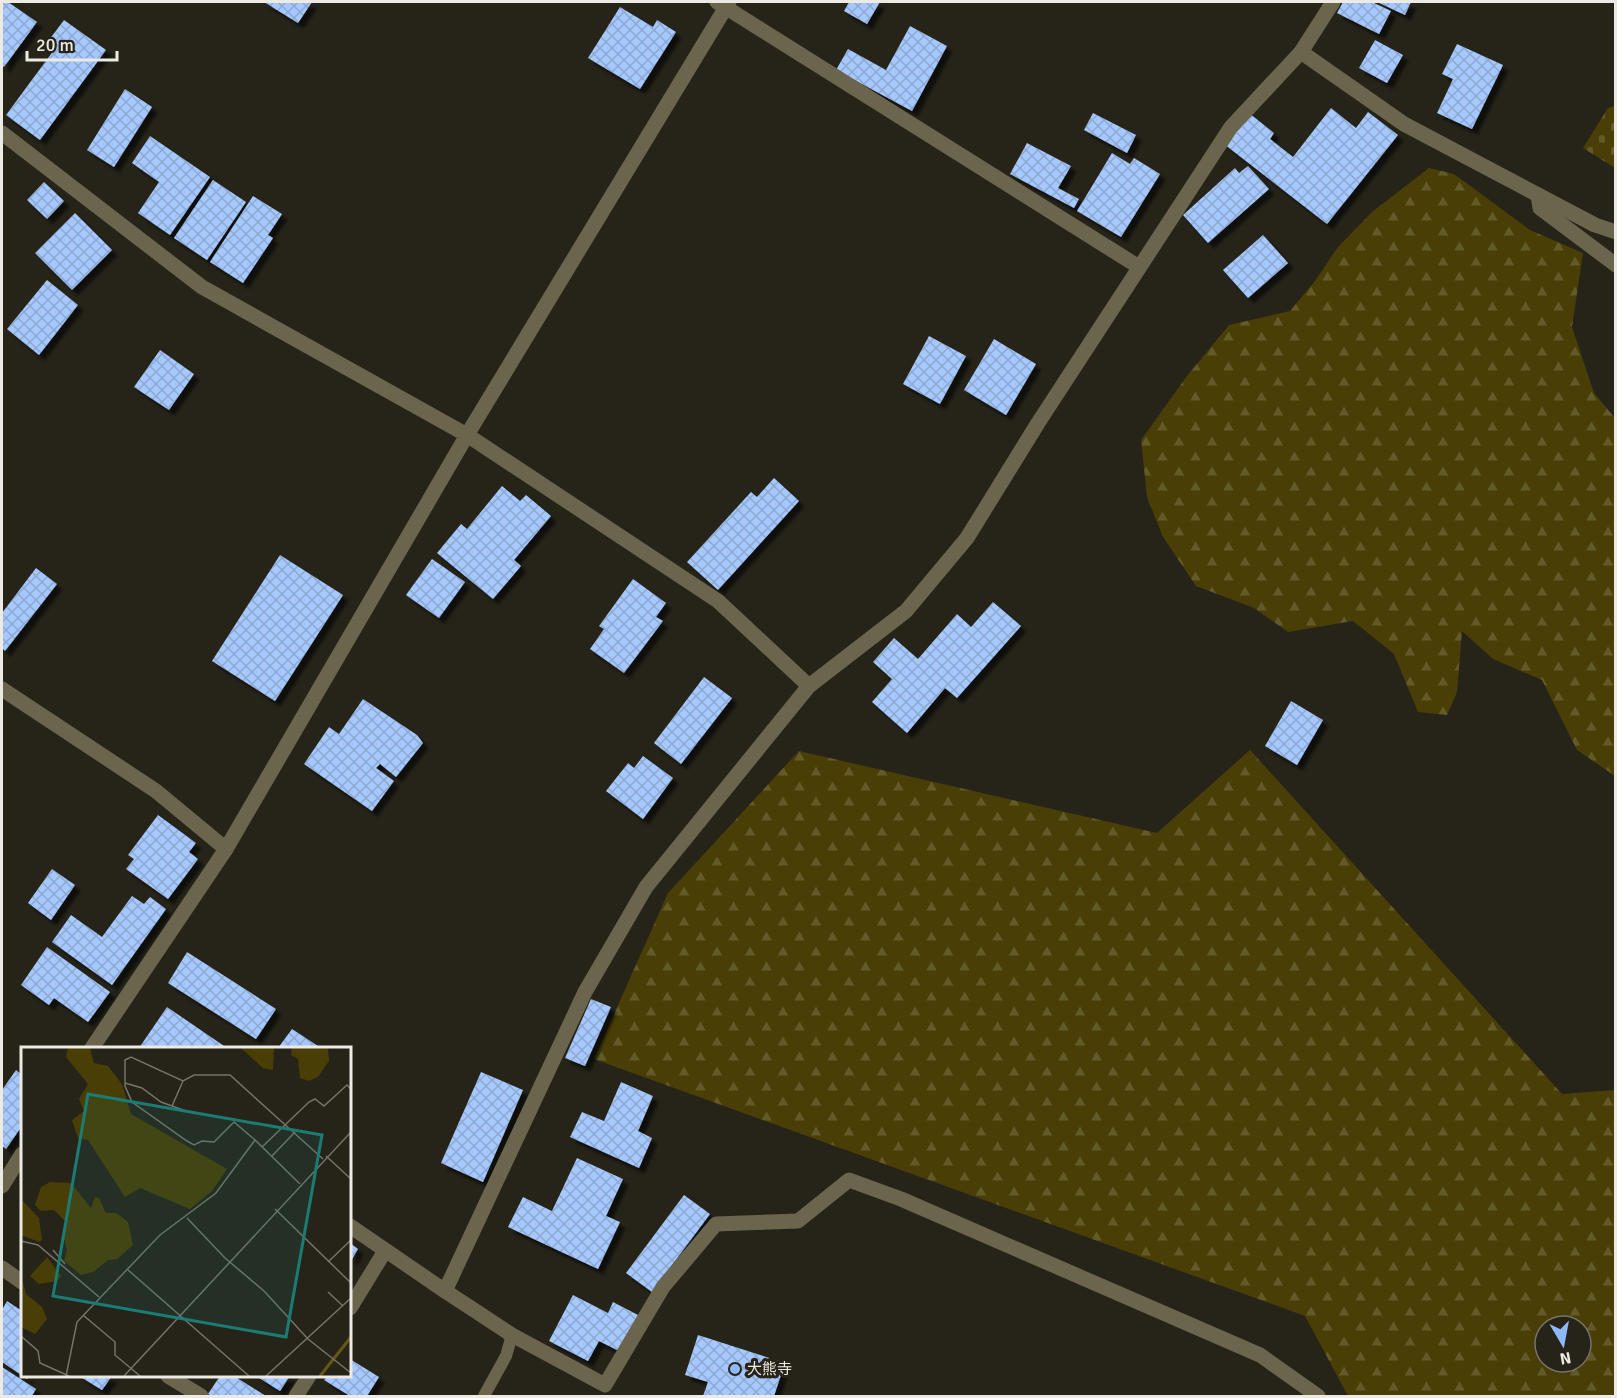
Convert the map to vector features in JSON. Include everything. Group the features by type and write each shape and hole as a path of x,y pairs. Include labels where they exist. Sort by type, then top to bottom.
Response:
{"street":[{"path":"445,1291 585,992 646,887 809,686 906,611 967,538 1231,127 1301,52 1333,2"},
{"path":"93,1047 226,849 467,435 723,3 1139,267"},
{"path":"1301,52 1404,124 1595,225 1616,231"},
{"path":"2,133 202,287 467,435 718,601 809,686"},
{"path":"1538,195 1540,208 1616,265"},
{"path":"2,689 156,791 226,849"},
{"path":"2,1186 21,1156"},
{"path":"351,1227 512,1335 605,1385 663,1287 716,1224 798,1221 849,1180 912,1204 1260,1355 1318,1396"},
{"path":"351,1306 385,1251"},
{"path":"2,1268 21,1281"},
{"path":"172,1377 191,1382 201,1396"},
{"path":"296,1396 308,1377"}],"lane":[{"path":"484,1396 506,1356 512,1335"}],"green space":[{"path":"1616,106 1615,168 1583,148 1608,108"},
{"path":"1429,168 1454,174 1530,230 1583,253 1572,327 1594,393 1615,418 1615,776 1577,750 1542,680 1493,659 1462,631 1457,692 1447,715 1418,712 1394,654 1353,621 1288,632 1254,608 1196,586 1163,537 1147,497 1141,440 1187,376 1229,325 1290,311 1315,281 1338,247 1372,212"},
{"path":"1250,750 1562,1094 1615,1090 1615,1396 1348,1396 1305,1316 594,1059 668,893 799,751 1157,833"}],"building":[{"path":"2,2 8,2 37,22 4,67 2,65"},
{"path":"264,2 312,2 298,23"},
{"path":"849,2 880,2 867,24 844,11"},
{"path":"1343,2 1372,2 1391,11 1379,34 1337,13"},
{"path":"1377,2 1411,2 1405,15"},
{"path":"620,7 653,27 657,20 676,32 640,89 588,58"},
{"path":"64,20 106,50 40,140 6,115 54,50 46,44"},
{"path":"910,26 947,46 912,111 836,70 848,49 886,70"},
{"path":"1375,40 1403,55 1387,83 1359,68"},
{"path":"1457,44 1503,65 1472,129 1437,113 1453,79 1442,74"},
{"path":"125,89 152,107 114,167 87,150"},
{"path":"1331,108 1356,128 1368,112 1398,135 1327,224 1224,144 1249,113 1274,133 1270,139 1293,157"},
{"path":"1093,113 1136,135 1127,153 1084,130"},
{"path":"150,136 210,177 170,235 138,213 159,182 132,163"},
{"path":"1027,143 1071,166 1058,188 1079,199 1074,208 1010,174"},
{"path":"1112,153 1130,164 1134,158 1160,174 1121,237 1077,211"},
{"path":"1248,166 1269,189 1208,243 1183,215 1235,168 1239,173"},
{"path":"213,180 246,202 207,260 174,238"},
{"path":"44,182 64,201 47,219 27,200"},
{"path":"253,196 282,214 268,235 273,238 243,283 210,262"},
{"path":"75,213 112,250 72,290 35,253"},
{"path":"1263,235 1288,263 1248,298 1223,270"},
{"path":"47,280 78,305 39,355 7,329"},
{"path":"929,336 966,356 940,404 903,384"},
{"path":"994,339 1036,364 1006,415 964,390"},
{"path":"160,350 194,374 169,410 134,387"},
{"path":"774,478 799,501 718,590 687,562 751,492 757,497"},
{"path":"502,486 520,501 526,495 551,516 514,560 521,566 493,599 437,553 461,524 467,529"},
{"path":"280,555 343,595 275,701 212,661"},
{"path":"432,559 465,582 439,618 406,595"},
{"path":"36,568 57,584 5,651 2,648 2,613"},
{"path":"633,579 666,603 656,617 663,621 624,673 590,649 604,629 599,626"},
{"path":"993,602 1021,626 957,698 945,688 907,733 872,702 892,679 873,662 894,638 918,659 957,614 971,627"},
{"path":"704,677 732,698 681,764 654,743"},
{"path":"363,699 417,735 423,743 396,777 380,764 376,768 394,781 372,811 304,764 329,727 339,734"},
{"path":"1291,701 1323,720 1297,765 1265,746"},
{"path":"643,756 673,778 643,819 606,791 628,763 634,768"},
{"path":"158,815 196,843 189,852 198,859 168,899 126,869 134,859 128,855"},
{"path":"52,869 75,885 51,920 28,903"},
{"path":"132,896 144,904 150,897 166,909 112,985 52,942 71,915 102,937"},
{"path":"47,947 110,992 88,1022 54,998 49,1005 21,985"},
{"path":"187,952 276,1009 256,1039 168,983"},
{"path":"591,999 611,1007 585,1066 565,1058"},
{"path":"167,1007 226,1047 140,1047"},
{"path":"292,1029 319,1047 279,1047"},
{"path":"16,1070 21,1074 21,1127 6,1149 2,1146 2,1090"},
{"path":"481,1072 523,1090 483,1182 441,1163"},
{"path":"621,1082 653,1096 638,1131 652,1138 639,1168 570,1137 582,1112 604,1121"},
{"path":"577,1158 623,1179 606,1216 620,1222 598,1269 508,1227 523,1197 552,1211"},
{"path":"684,1195 710,1214 652,1292 626,1273"},
{"path":"351,1244 358,1249 351,1261"},
{"path":"573,1295 608,1313 613,1302 638,1315 619,1351 599,1341 588,1361 549,1341"},
{"path":"7,1301 21,1310 21,1375 2,1362 2,1310"},
{"name":"大熊寺","path":"698,1335 785,1363 774,1396 703,1396 708,1382 685,1375"},
{"path":"351,1360 379,1377 367,1396 350,1396 324,1380 326,1377 351,1377"},
{"path":"2,1367 36,1389 32,1396 2,1396"},
{"path":"81,1377 111,1377 102,1390"},
{"path":"219,1377 236,1377 266,1396 212,1396 208,1394"},
{"path":"258,1377 289,1377 280,1391"}],"place":[{"name":"大熊寺","path":"735,1369"}]}
